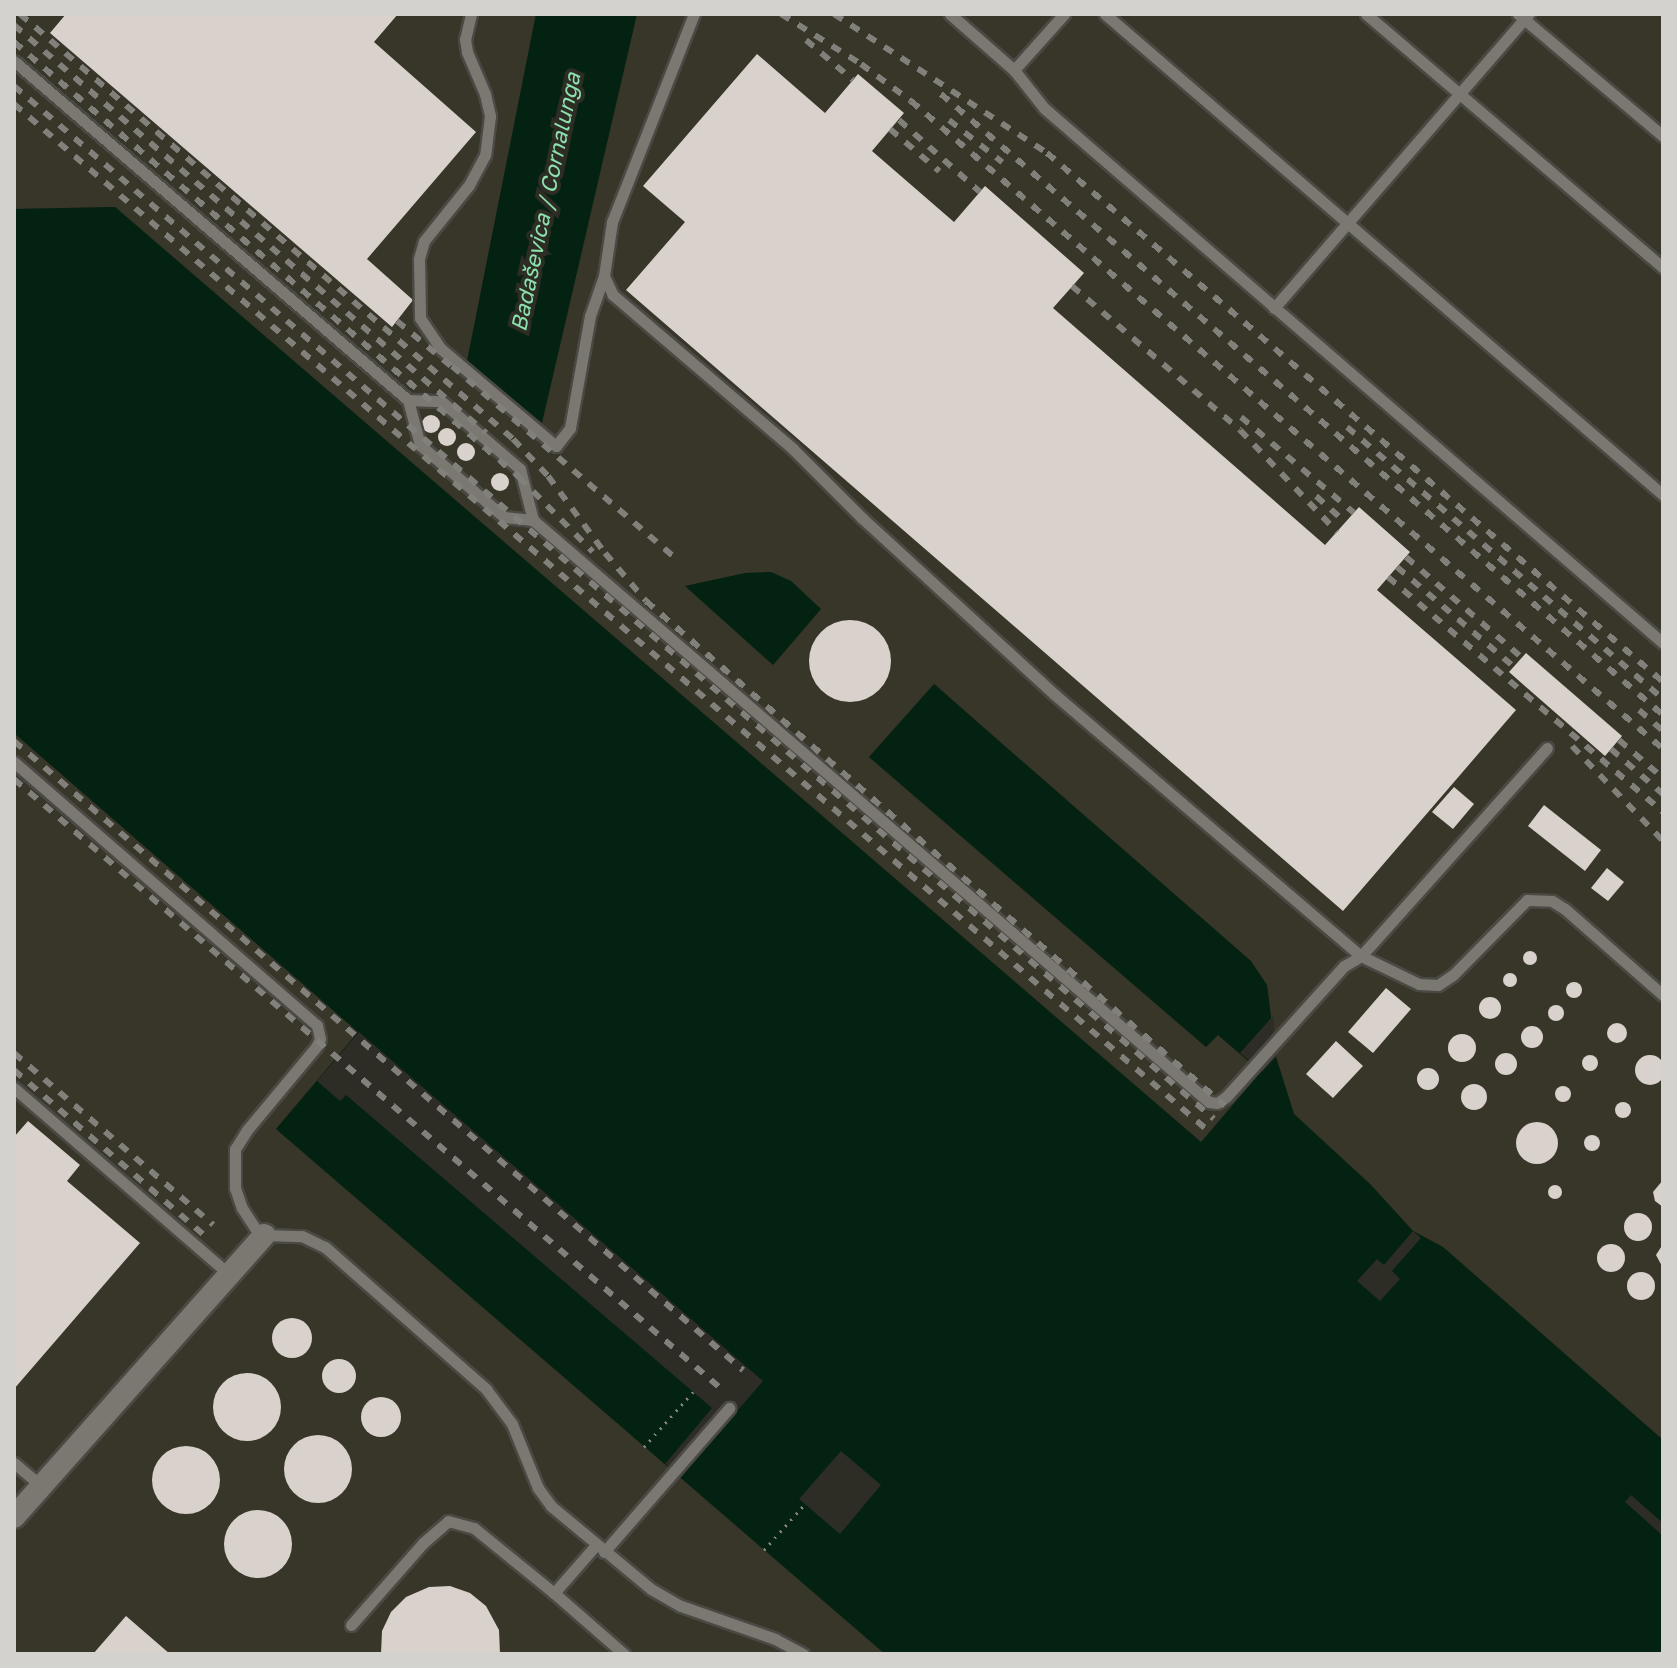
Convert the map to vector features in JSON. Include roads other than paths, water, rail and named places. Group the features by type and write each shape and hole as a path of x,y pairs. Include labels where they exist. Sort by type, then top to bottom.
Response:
{"street":[{"path":"14,1517 264,1235"}],"lane":[{"path":"471,14 465,39 467,52 485,94 490,116 485,155 469,185 424,241 419,259 417,298 420,318 440,348 556,446 570,428 590,316 604,276 612,222 694,14"},
{"path":"950,14 1014,70 1044,108 1663,643"},
{"path":"1014,70 1064,14"},
{"path":"1105,14 1663,495"},
{"path":"1366,14 1663,268"},
{"path":"1274,308 1349,225 1524,16 1663,136"},
{"path":"14,61 408,400 420,445 504,517 533,520 1209,1102 1217,1103 1226,1097 1344,966 1361,956 1547,748"},
{"path":"604,276 613,295 793,449 862,518 1054,694 1361,956 1419,984 1438,985 1453,975 1516,907 1527,900 1539,899 1565,909 1663,995"},
{"path":"408,400 441,401 520,469 533,520"},
{"path":"14,762 317,1025 320,1039 316,1047 247,1130 235,1149 235,1188 249,1220 264,1235 302,1236 325,1247 486,1389 512,1424 538,1488 565,1521 651,1589 681,1606 775,1639 803,1654"},
{"path":"14,1088 230,1275"},
{"path":"554,1593 600,1548 729,1408"},
{"path":"14,1463 41,1486"},
{"path":"351,1625 423,1543 448,1521 474,1528 624,1654"}],"water":[{"name":"Badaševica / Cornalunga","path":"536,14 637,14 542,423 467,361"},
{"path":"115,207 1201,1142 1261,1072 1218,1035 1206,1047 869,757 934,684 1251,961 1267,985 1276,1057 1294,1114 1371,1185 1413,1231 1443,1247 1663,1440 1663,1654 885,1654 276,1129 358,1032 14,733 14,209"},
{"path":"771,572 791,581 821,609 773,665 685,586 745,573"}],"railway":[{"path":"20,14 513,439 548,476 605,553 646,601 1225,1106"},
{"path":"781,14 861,64 911,101 1663,749"},
{"path":"834,14 1047,153 1663,682"},
{"path":"14,25 486,433"},
{"path":"806,40 853,80"},
{"path":"14,42 519,477 593,552"},
{"path":"14,86 1214,1119"},
{"path":"941,94 1663,715"},
{"path":"14,104 1206,1129"},
{"path":"899,120 980,192"},
{"path":"949,120 1002,162"},
{"path":"890,129 939,171"},
{"path":"1072,286 1240,430 1337,532"},
{"path":"397,321 458,372"},
{"path":"452,366 674,557"},
{"path":"1241,417 1354,513"},
{"path":"1347,427 1663,699"},
{"path":"1316,496 1345,522"},
{"path":"1406,557 1522,658"},
{"path":"1397,567 1514,667"},
{"path":"1388,577 1663,812"},
{"path":"1639,710 1663,731"},
{"path":"1619,740 1663,778"},
{"path":"14,741 743,1370"},
{"path":"1572,746 1663,841"},
{"path":"1611,749 1663,794"},
{"path":"14,779 725,1392"},
{"path":"14,1053 213,1225"},
{"path":"14,1070 204,1235"}]}
